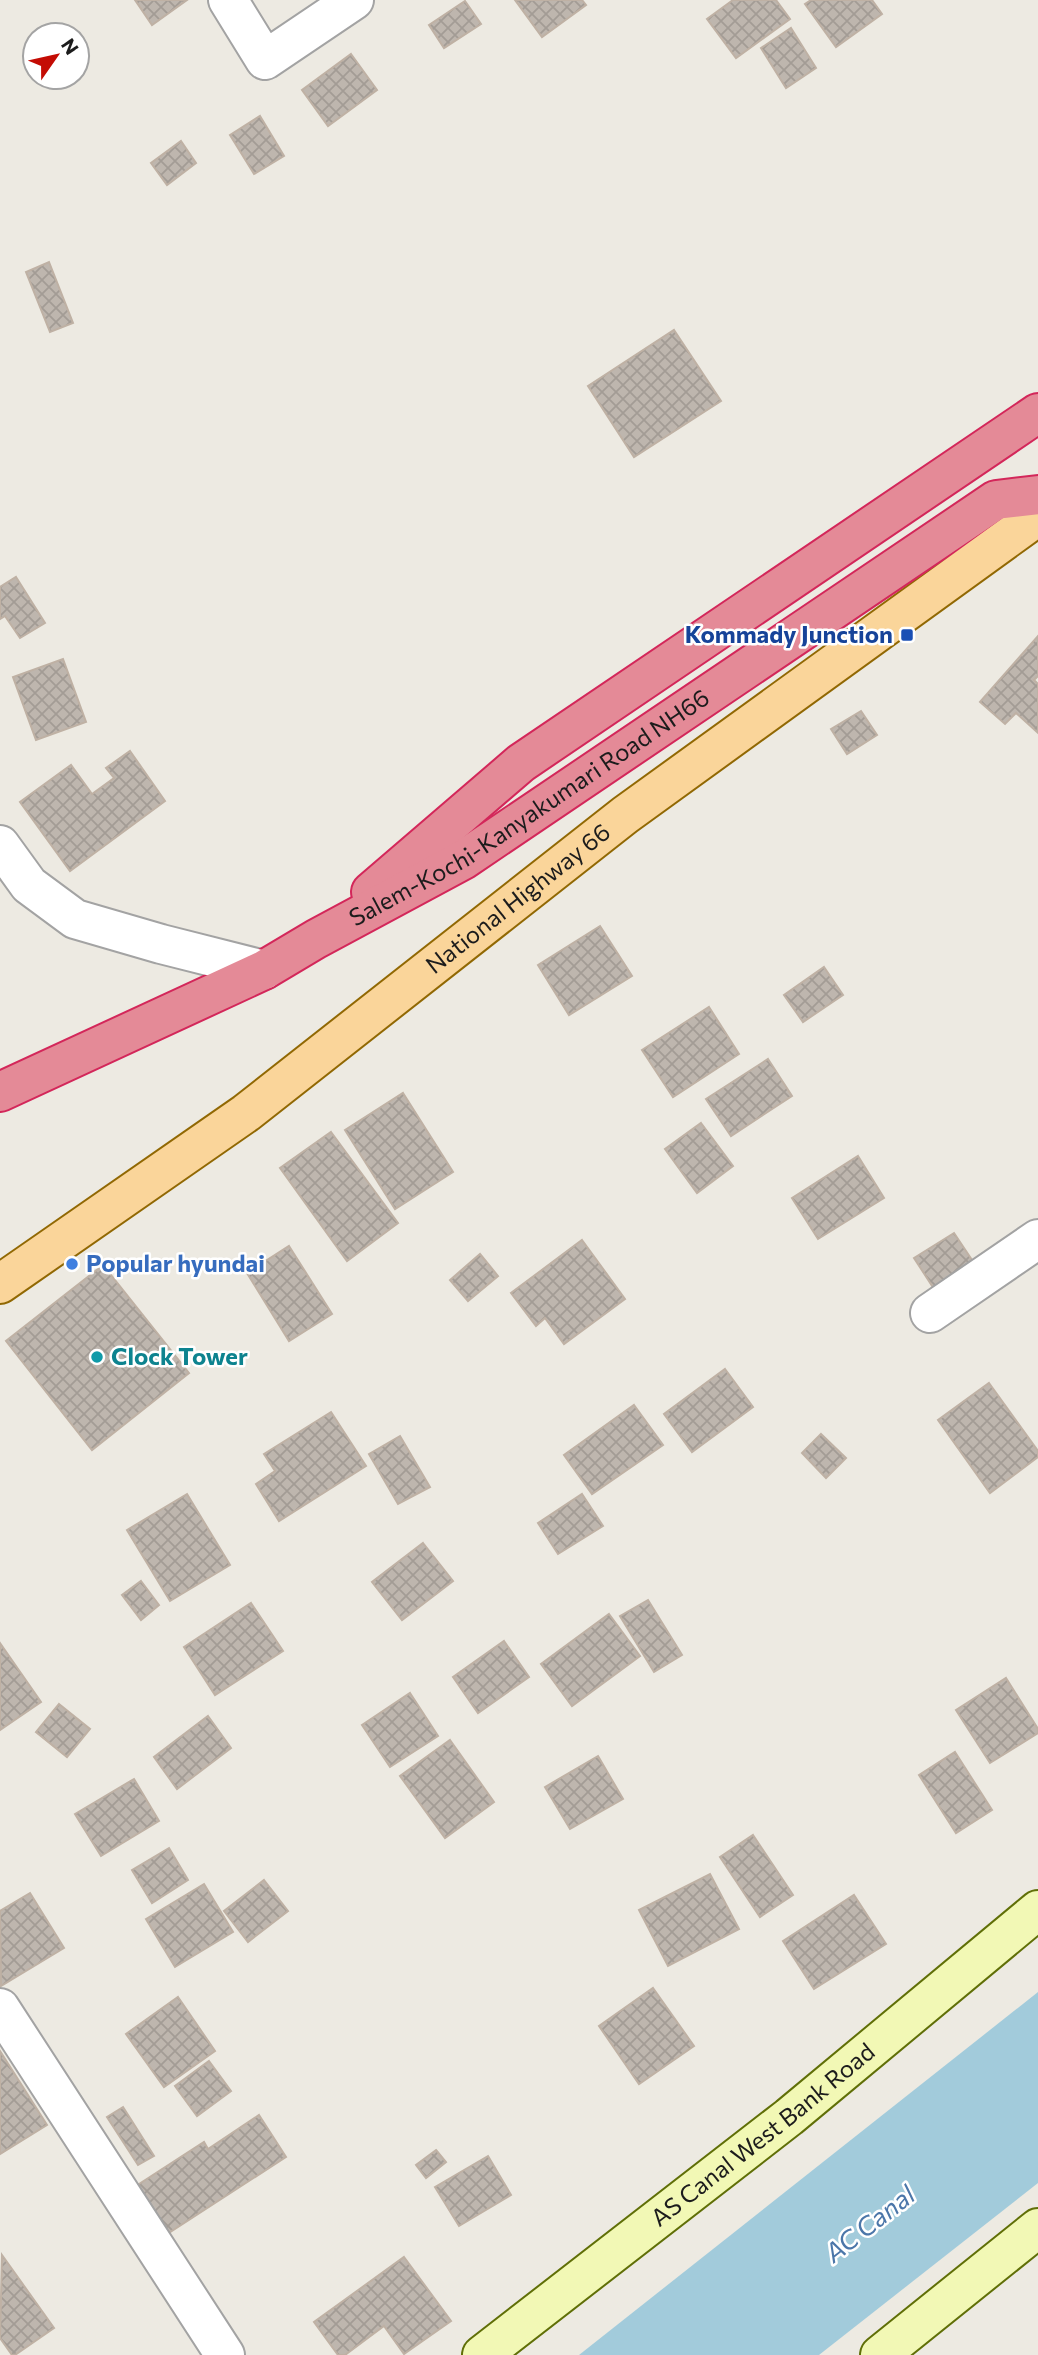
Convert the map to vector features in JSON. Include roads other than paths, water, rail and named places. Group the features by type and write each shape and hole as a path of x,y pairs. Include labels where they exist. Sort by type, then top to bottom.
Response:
{"highway":[{"path":"316,939 521,763 1035,420"},
{"name":"Salem-Kochi-Kanyakumari Road NH66","path":"0,1092 264,970 463,860 996,500 1038,495"}],"main road":[{"name":"National Highway 66","path":"0,1284 246,1113 625,815 1038,516"}],"street":[{"path":"228,0 265,60 354,0"},
{"path":"0,845 29,885 75,919 264,970"},
{"path":"930,1313 1038,1239"},
{"name":"AS Canal West Bank Road","path":"482,2355 789,2117 1038,1910"},
{"path":"0,2008 225,2355"},
{"path":"880,2355 1038,2228"}],"water":[{"name":"AC Canal","path":"1038,1992 1038,2183 819,2355 579,2355"}],"place":[{"name":"Kommady Junction","path":"907,635"},
{"name":"Popular hyundai","path":"72,1264"},
{"name":"Clock Tower","path":"97,1357"}]}
